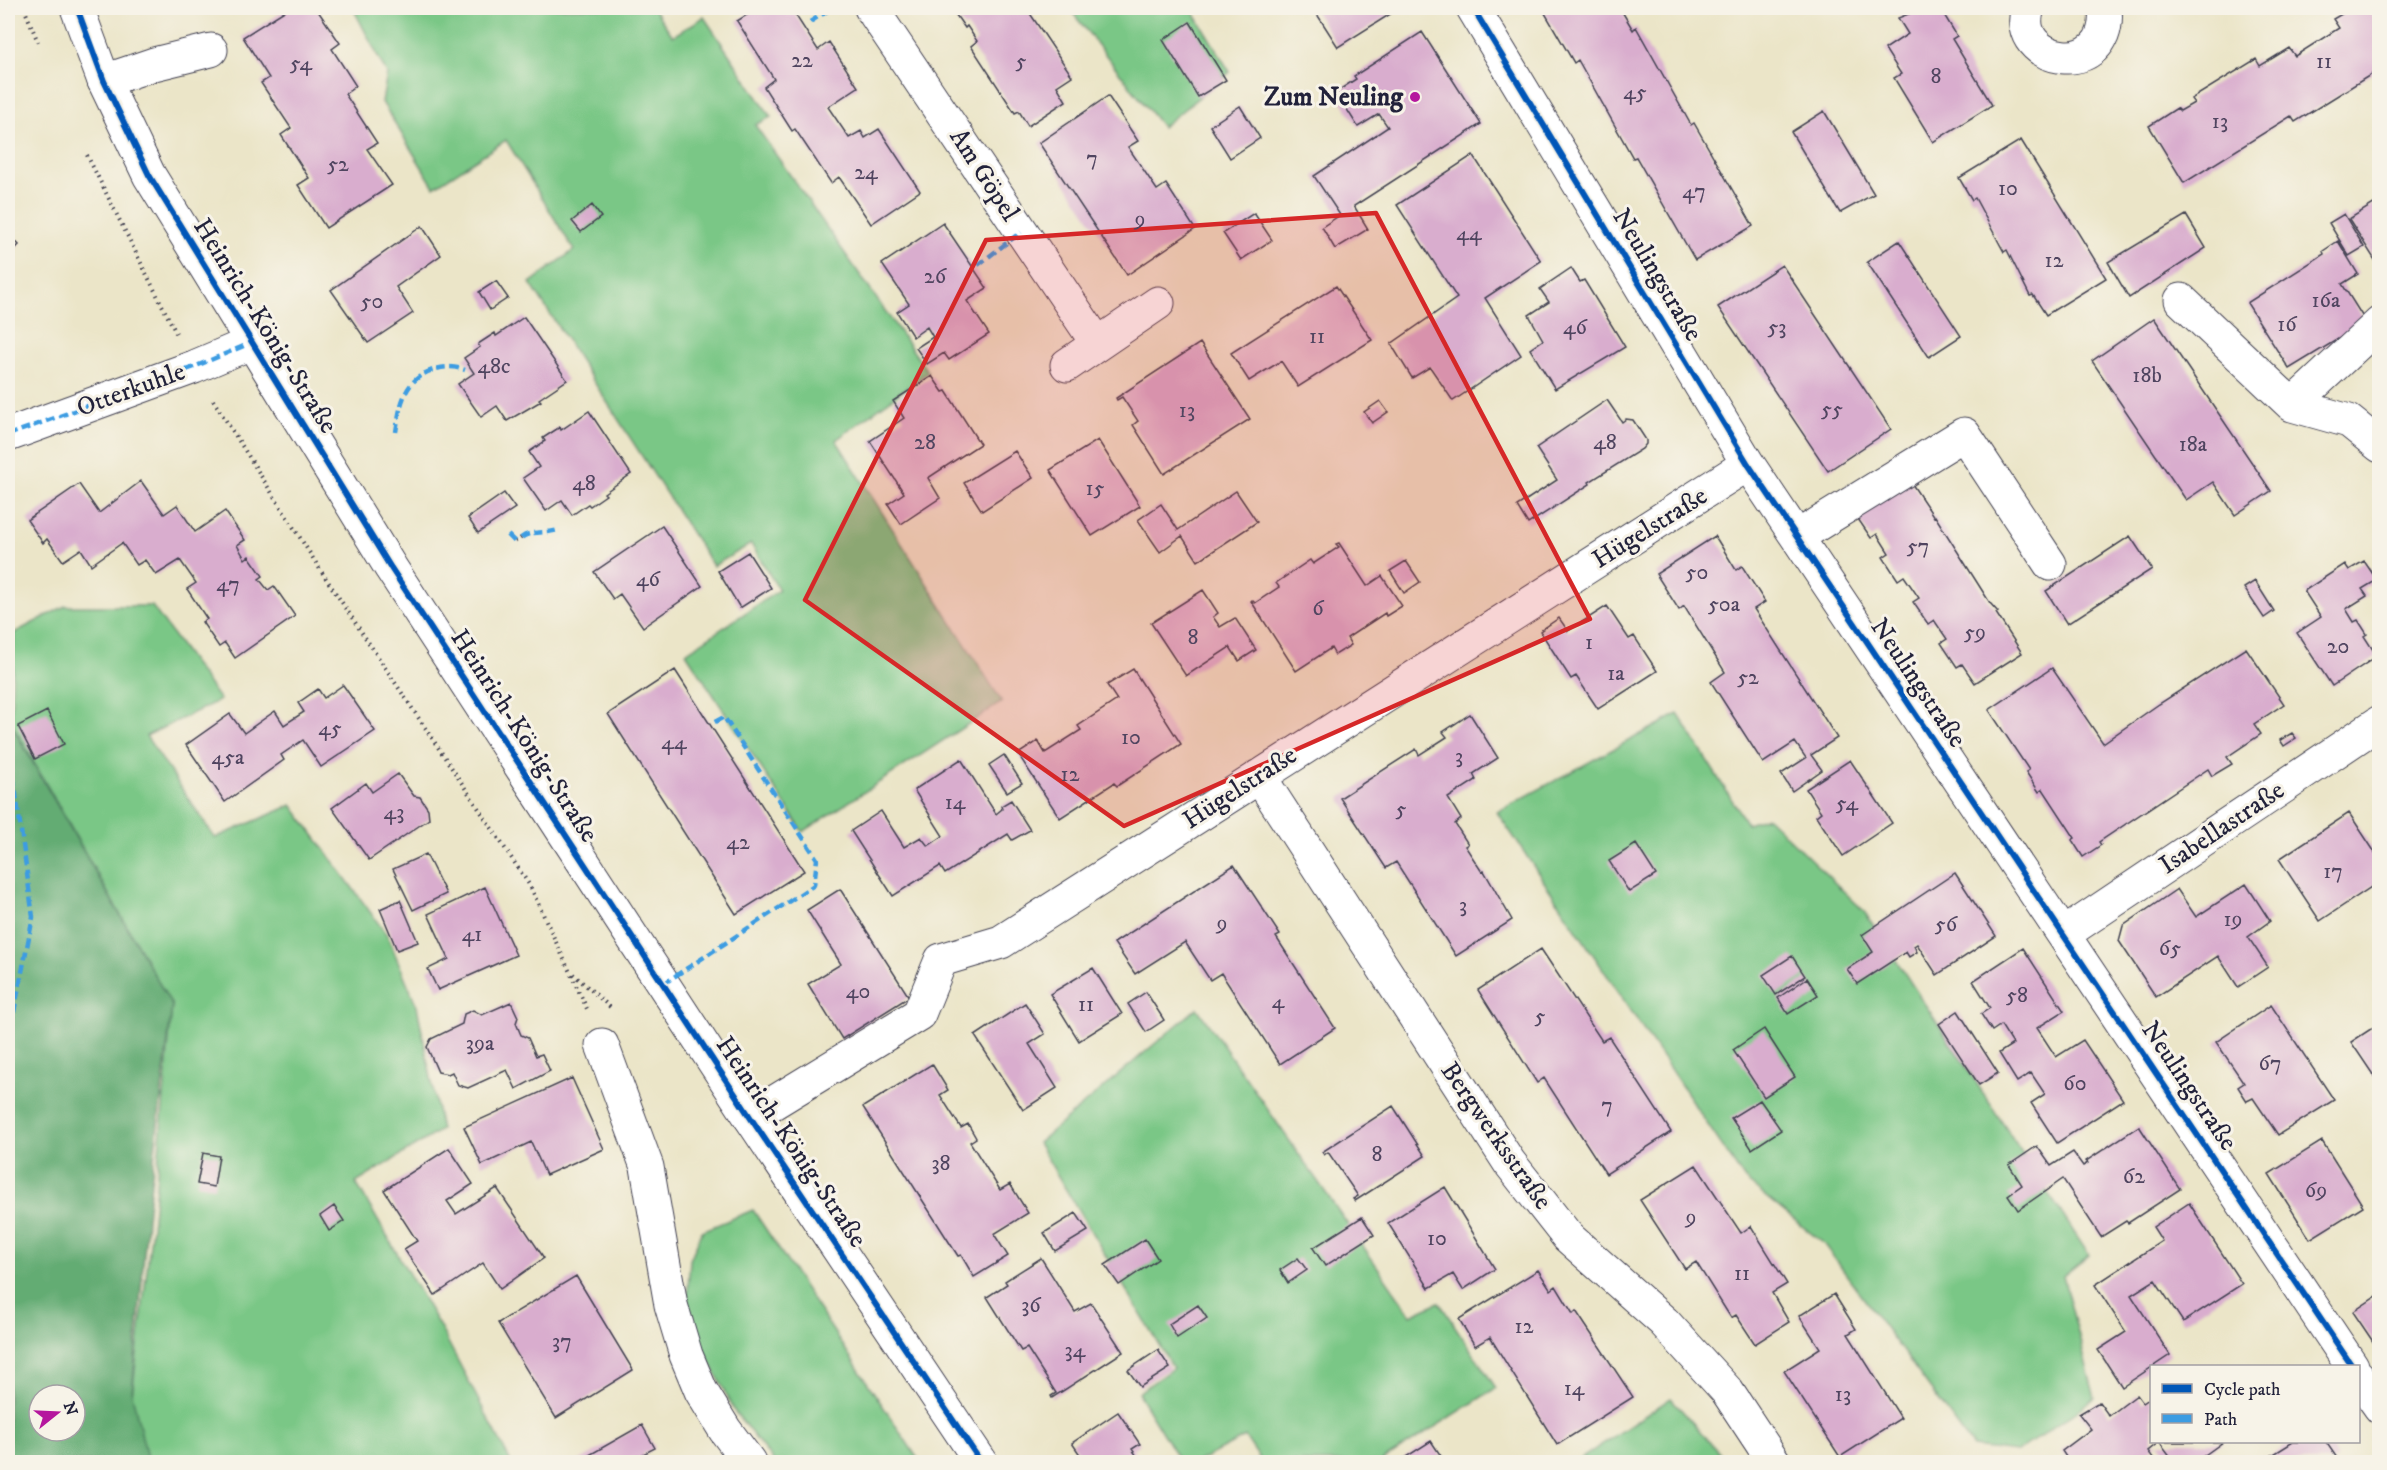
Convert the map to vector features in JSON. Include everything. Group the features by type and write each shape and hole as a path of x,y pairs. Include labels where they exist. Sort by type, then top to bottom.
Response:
{"street":[{"name":"Heinrich-König-Straße","path":"77,8 104,81 149,175 391,568 750,1116 981,1462"},
{"name":"Am Göpel","path":"871,8 1097,343"},
{"name":"Neulingstraße","path":"1473,8 1748,464 2351,1365"},
{"path":"2028,8 2026,14 2028,31 2038,46 2053,56 2071,58 2088,52 2100,40 2106,23 2104,8"},
{"path":"104,81 154,64 211,50"},
{"path":"2181,300 2292,405 2349,421 2379,446"},
{"path":"1067,365 1158,303"},
{"path":"2292,405 2379,323"},
{"name":"Otterkuhle","path":"8,435 194,367 253,342"},
{"path":"1797,537 1964,434 2050,564"},
{"name":"Hügelstraße","path":"750,1116 918,1014 941,960 1001,942 1748,464"},
{"name":"Isabellastraße","path":"2064,934 2379,722"},
{"name":"Bergwerksstraße","path":"1259,776 1509,1162 1568,1237 1664,1323 1727,1391 1774,1462"},
{"path":"602,1045 647,1167 670,1305 687,1354 701,1391 724,1430 749,1462"},
{"path":"2360,1379 2379,1407"}],"path":[{"path":"24,8 38,42"},
{"path":"87,155 194,367 323,574 530,886 572,973 602,1045"},
{"path":"515,542 521,538"},
{"path":"572,973 615,1011"}],"highlighted area":[{"path":"1376,213 1590,619 1124,826 805,600 986,240"}],"green space":[{"path":"353,8 653,8 673,36 704,17 771,117 755,125 928,372 836,440 1002,702 803,832 686,653 779,590 751,544 713,566 530,283 574,250 506,140 434,187 382,102 387,74"},
{"path":"1069,8 1191,8 1230,72 1162,127"},
{"path":"65,606 152,606 220,700 146,736 215,838 292,805 387,935 417,1006 441,1130 356,1183 440,1327 511,1462 147,1462 132,1396 153,1218 172,1006 11,722 14,633"},
{"path":"1678,714 1747,824 1767,817 1864,911 2089,1255 2063,1276 2095,1398 2017,1452 1973,1447 1823,1243 1745,1180 1497,812"},
{"path":"8,719 172,1006 148,1209 132,1394 148,1462 8,1462"},
{"path":"1197,1008 1411,1315 1439,1302 1496,1388 1383,1460 1384,1462 1262,1462 1245,1437 1197,1462 1180,1462 1138,1393 1173,1368 1038,1143"},
{"path":"753,1210 920,1462 774,1462 735,1412 701,1344 687,1300 690,1260 702,1231"},
{"path":"1671,1398 1727,1462 1576,1462"}],"building":[{"path":"289,8 316,8 340,43 332,49 356,86 345,94 377,143 367,149 392,185 326,228 298,185 309,178 281,135 291,128 261,83 269,78 243,37"},
{"path":"758,8 791,8 818,50 829,42 858,87 828,107 849,138 861,131 865,138 879,129 920,191 871,224 839,177 831,183 795,129 792,131 764,87 774,79 737,21"},
{"path":"951,8 1029,8 1027,9 1072,76 1057,86 1066,101 1028,126 1019,111 1015,113 971,46 977,41"},
{"path":"1313,8 1400,8 1338,47"},
{"path":"1542,8 1620,8 1633,30 1636,27 1691,125 1694,123 1753,226 1695,260 1636,157 1633,158 1578,60 1574,63"},
{"path":"1924,8 1940,8 1957,36 1952,39 1992,105 1933,142 1894,78 1901,74 1885,49 1908,34 1898,18"},
{"path":"2352,8 2368,8 2380,27 2380,69 2295,122 2291,116 2184,183 2149,126 2177,108 2180,111 2194,103 2191,99 2256,59 2260,66 2289,48 2295,56 2339,28 2333,19"},
{"path":"1190,22 1226,80 1198,97 1163,40"},
{"path":"1422,32 1481,124 1354,206 1368,229 1335,249 1322,227 1340,215 1314,176 1388,127 1379,114 1358,127 1336,92 1356,79 1354,76"},
{"path":"1108,96 1138,141 1128,147 1157,190 1166,184 1195,229 1127,275 1039,143"},
{"path":"1240,106 1260,138 1230,158 1210,126"},
{"path":"1824,111 1874,194 1840,213 1791,132"},
{"path":"2021,140 2106,278 2046,315 2033,295 2030,296 2007,250 2004,252 1975,198 1972,200 1959,178"},
{"path":"1473,155 1541,261 1485,298 1521,355 1453,401 1430,367 1412,378 1391,344 1457,298 1397,205"},
{"path":"2380,200 2380,268 2349,219"},
{"path":"592,205 601,217 581,232 572,221"},
{"path":"1254,213 1272,240 1241,260 1223,233"},
{"path":"2344,214 2364,247 2349,256 2329,223"},
{"path":"2186,215 2206,248 2129,298 2108,262"},
{"path":"943,223 987,288 967,301 989,334 949,360 944,353 927,364 916,348 933,337 927,327 913,337 897,312 909,304 882,264"},
{"path":"422,226 441,255 396,287 413,313 368,343 331,290"},
{"path":"8,233 19,245 8,256"},
{"path":"1899,241 1961,336 1929,357 1867,262"},
{"path":"2338,241 2358,274 2342,284 2366,322 2289,369 2247,303 2324,254 2323,251"},
{"path":"1782,265 1891,429 1828,471 1718,307"},
{"path":"1571,268 1580,282 1584,280 1625,347 1555,389 1530,349 1543,340 1529,315 1549,302 1540,289"},
{"path":"496,281 508,298 490,310 479,292"},
{"path":"1336,286 1372,340 1298,387 1281,361 1249,381 1231,353"},
{"path":"524,317 567,380 539,399 541,401 507,421 497,406 481,417 458,384 474,373 464,358 480,347 478,344 495,333 496,336"},
{"path":"2154,318 2271,491 2235,515 2213,482 2186,500 2092,361"},
{"path":"1200,343 1250,419 1164,474 1133,425 1138,421 1122,397 1117,400 1116,398"},
{"path":"932,376 943,392 946,391 980,444 928,478 940,498 901,524 888,504 904,493 870,441 904,418 893,401"},
{"path":"1607,400 1622,422 1626,419 1633,420 1646,440 1646,444 1642,449 1528,524 1517,506 1557,480 1536,448"},
{"path":"1380,401 1388,412 1372,423 1364,412"},
{"path":"589,411 631,474 604,493 606,495 572,515 562,500 546,511 523,478 539,467 529,452 545,441 543,438 560,427 561,430"},
{"path":"1098,440 1140,506 1092,536 1050,470"},
{"path":"1015,451 1033,478 982,511 964,483"},
{"path":"141,481 164,514 177,505 195,532 225,511 245,540 237,545 245,559 249,556 263,576 259,579 268,590 274,586 295,616 235,658 225,643 219,647 202,622 207,619 187,589 196,583 180,560 156,575 145,560 137,565 122,543 91,565 81,549 63,561 47,539 43,543 27,520 79,484 99,513"},
{"path":"1910,481 1998,612 1996,613 2022,653 1975,683 1962,664 1957,667 1941,643 1947,639 1934,620 1928,624 1913,602 1919,598 1904,576 1898,580 1883,557 1889,553 1877,534 1871,538 1856,516"},
{"path":"1236,491 1257,522 1198,561 1182,536 1160,552 1138,520 1161,504 1178,530"},
{"path":"504,493 515,508 478,533 468,518"},
{"path":"662,526 702,586 643,627 620,594 613,599 594,572"},
{"path":"1715,536 1736,570 1742,566 1765,602 1754,609 1837,738 1811,755 1822,770 1792,791 1781,774 1806,758 1795,742 1763,763 1711,682 1725,672 1684,606 1679,610 1656,574"},
{"path":"2130,536 2152,569 2067,624 2046,591"},
{"path":"1339,543 1367,586 1382,576 1402,606 1386,616 1385,613 1347,638 1351,645 1335,655 1331,648 1296,671 1251,601 1255,603 1279,587 1276,583 1310,560 1313,564 1339,547 1336,544"},
{"path":"748,552 771,588 740,608 718,571"},
{"path":"1406,561 1420,582 1404,593 1390,571"},
{"path":"2364,561 2377,580 2362,589 2367,596 2346,609 2354,622 2358,620 2367,634 2364,636 2377,656 2332,686 2297,633 2321,617 2304,591 2345,564 2349,570"},
{"path":"2255,581 2274,611 2264,618 2244,588"},
{"path":"1203,590 1218,613 1213,617 1220,627 1235,618 1256,650 1239,661 1230,647 1186,676 1151,623"},
{"path":"1607,606 1629,639 1634,636 1657,671 1598,709 1576,676 1571,679 1540,631 1559,618 1568,631"},
{"path":"2246,648 2284,704 2254,724 2261,734 2227,757 2232,764 2212,776 2208,769 2099,842 2101,845 2083,857 2072,840 2075,838 2043,789 2039,792 2026,772 2029,770 1989,710 2052,668 2103,743"},
{"path":"1133,669 1181,744 1117,786 1114,783 1060,818 1018,754 1038,741 1045,753 1081,730 1078,726 1117,700 1107,685"},
{"path":"675,670 804,871 736,914 608,714"},
{"path":"343,685 375,731 321,767 303,740 281,755 284,760 225,802 186,745 230,714 244,733 275,711 284,725 304,712 298,703 318,689 324,698"},
{"path":"47,711 64,744 35,759 18,726"},
{"path":"1470,714 1498,758 1473,774 1476,780 1448,798 1461,819 1455,824 1468,844 1465,846 1482,872 1484,871 1512,920 1456,956 1396,862 1386,868 1340,798 1416,749 1419,755 1447,737 1443,732"},
{"path":"2292,733 2296,738 2284,746 2280,740"},
{"path":"1004,755 1022,783 1007,792 989,765"},
{"path":"961,759 996,814 1002,809 1001,806 1011,800 1030,830 1012,840 1008,834 945,874 940,866 893,896 851,831 881,811 904,847 921,837 928,846 943,836 914,790"},
{"path":"1850,760 1892,823 1843,856 1816,816 1821,812 1806,789"},
{"path":"398,774 414,796 420,797 428,809 429,819 369,860 332,808 366,783 372,792"},
{"path":"2349,813 2380,860 2380,881 2320,921 2279,859"},
{"path":"1636,844 1656,875 1629,892 1609,861"},
{"path":"426,854 446,894 413,910 393,869"},
{"path":"1234,865 1280,935 1276,937 1335,1028 1280,1064 1221,973 1210,980 1185,942 1135,974 1114,943"},
{"path":"1955,873 1996,936 1937,975 1917,944 1914,946 1917,952 1909,957 1906,952 1857,984 1847,969 1873,952 1862,935"},
{"path":"2246,884 2270,921 2248,937 2268,967 2238,987 2218,956 2156,997 2119,941 2123,926 2177,889 2196,917"},
{"path":"485,887 516,955 438,990 428,969 449,959 428,914"},
{"path":"840,889 909,997 842,1039 808,984 841,964 807,910"},
{"path":"400,900 418,942 397,950 380,909"},
{"path":"2023,948 2064,1011 2037,1028 2056,1057 2083,1040 2123,1100 2057,1143 2031,1103 2045,1094 2031,1073 2017,1082 1999,1053 2013,1044 2001,1025 1992,1031 1981,1014 1990,1008 1973,981"},
{"path":"1541,949 1602,1041 1609,1037 1671,1132 1606,1174 1544,1078 1537,1083 1478,990"},
{"path":"1792,956 1805,976 1776,995 1763,975"},
{"path":"1093,968 1122,1014 1079,1041 1050,994"},
{"path":"1807,978 1818,995 1788,1014 1778,998"},
{"path":"1146,992 1164,1020 1146,1032 1128,1004"},
{"path":"511,1002 518,1017 516,1023 521,1035 528,1038 536,1056 542,1054 550,1071 516,1089 507,1070 468,1088 458,1085 452,1072 448,1074 438,1072 427,1047 431,1039 462,1024 464,1014 473,1010 482,1015"},
{"path":"1025,1003 1045,1034 1029,1044 1057,1088 1023,1110 975,1036"},
{"path":"2271,1005 2334,1100 2278,1135 2253,1098 2247,1101 2238,1087 2244,1083 2216,1042"},
{"path":"1958,1011 1998,1073 1979,1085 1939,1024"},
{"path":"2380,1023 2380,1085 2351,1042"},
{"path":"1764,1029 1795,1077 1764,1097 1733,1050"},
{"path":"932,1064 948,1090 940,1095 961,1128 968,1124 976,1138 970,1142 1000,1190 1010,1184 1028,1213 994,1234 1008,1256 974,1277 961,1255 958,1256 863,1107"},
{"path":"572,1078 604,1149 546,1175 531,1142 482,1165 464,1127"},
{"path":"1760,1100 1781,1130 1752,1149 1731,1118"},
{"path":"1393,1106 1425,1156 1355,1201 1353,1199 1358,1196 1328,1152 1324,1155 1322,1152"},
{"path":"2139,1126 2180,1189 2128,1223 2126,1221 2101,1237 2063,1179 2018,1210 2008,1195 2022,1185 2009,1165 2037,1146 2051,1166 2073,1152 2083,1166 2088,1163 2086,1161"},
{"path":"2322,1141 2363,1206 2310,1239 2269,1174"},
{"path":"449,1148 473,1184 447,1201 456,1214 497,1188 544,1258 500,1289 483,1263 435,1295 404,1249 417,1241 384,1190"},
{"path":"203,1153 219,1156 214,1187 197,1184"},
{"path":"1696,1165 1741,1233 1751,1226 1787,1284 1772,1293 1789,1322 1755,1344 1736,1315 1731,1318 1696,1262 1685,1269 1640,1200"},
{"path":"1445,1187 1495,1269 1463,1290 1453,1274 1429,1288 1388,1223"},
{"path":"2189,1203 2242,1284 2183,1322 2155,1280 2131,1295 2170,1355 2155,1365 2150,1365 2150,1368 2122,1387 2098,1350 2126,1332 2095,1285 2162,1241 2153,1227"},
{"path":"334,1206 344,1221 329,1231 320,1216"},
{"path":"1076,1213 1088,1231 1055,1251 1044,1233"},
{"path":"1362,1217 1374,1235 1325,1266 1313,1248"},
{"path":"1145,1239 1158,1259 1119,1285 1105,1265"},
{"path":"1041,1258 1075,1312 1091,1303 1123,1352 1052,1398 1051,1396 1056,1393 1027,1348 1021,1351 987,1297 1007,1284 1005,1281"},
{"path":"1298,1258 1307,1270 1288,1283 1280,1270"},
{"path":"1538,1270 1551,1290 1556,1286 1573,1314 1576,1311 1633,1397 1557,1445 1490,1337 1475,1346 1459,1319"},
{"path":"576,1276 633,1370 556,1418 498,1323"},
{"path":"1834,1294 1856,1329 1848,1334 1901,1418 1840,1457 1784,1371 1820,1348 1799,1316"},
{"path":"2380,1294 2380,1352 2353,1312"},
{"path":"1198,1305 1207,1318 1177,1338 1169,1324"},
{"path":"1158,1350 1170,1368 1140,1387 1128,1370"},
{"path":"2137,1395 2143,1403 2150,1398 2150,1443 2158,1443 2148,1451 2156,1462 2065,1462 2068,1460 2062,1451 2091,1429 2079,1414 2099,1402 2109,1416"},
{"path":"1118,1412 1140,1444 1132,1449 1141,1462 1085,1462 1072,1443"},
{"path":"642,1425 655,1448 643,1454 647,1462 577,1462"},
{"path":"1431,1441 1445,1462 1398,1462"},
{"path":"2160,1443 2222,1443 2195,1462 2174,1462"},
{"path":"2291,1443 2327,1443 2337,1458 2331,1462 2273,1462 2269,1457"}],"marked path":[{"path":"810,22 832,8"},
{"path":"978,265 1021,232"},
{"path":"8,435 194,367 253,342"},
{"path":"396,432 405,394 416,380 423,374 441,368 453,367 465,370"},
{"path":"521,538 529,534 558,530"},
{"path":"508,535 515,542"},
{"path":"663,984 814,885 817,859 724,717 711,724"},
{"path":"8,737 33,917 8,1042"}],"cycle path":[{"path":"77,8 104,81 149,175 391,568 750,1117 981,1462"},
{"path":"1473,8 1748,464 2351,1365"}],"place":[{"name":"Zum Neuling","path":"1415,97"}]}
